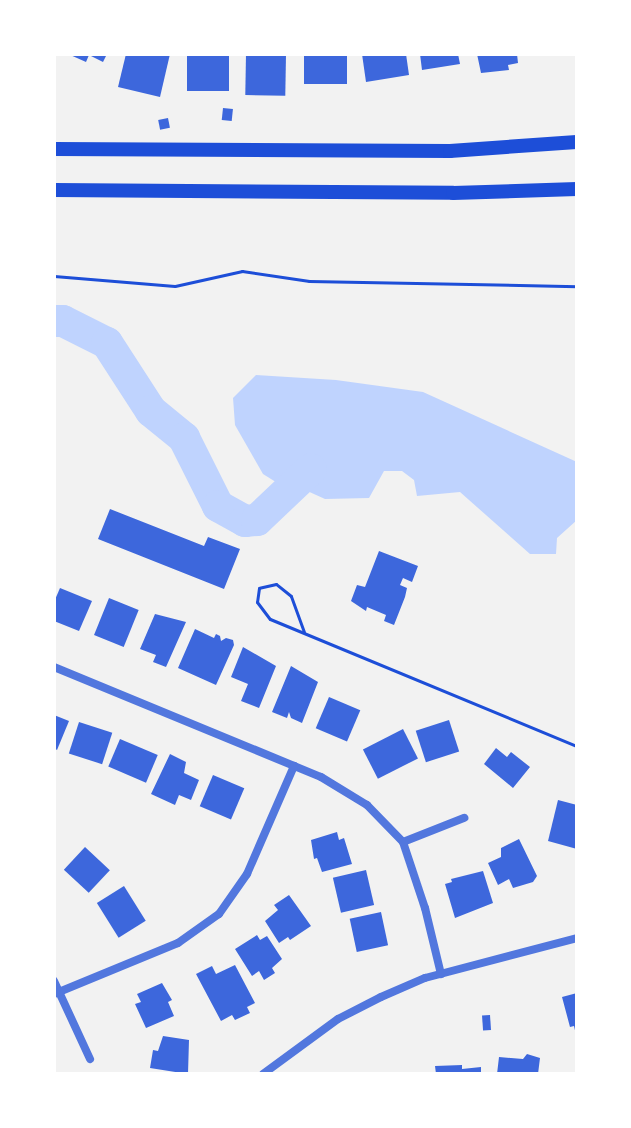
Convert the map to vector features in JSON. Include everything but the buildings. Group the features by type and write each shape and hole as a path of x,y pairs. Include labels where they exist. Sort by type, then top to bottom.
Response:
{"main road":[{"path":"54,149 450,151 577,142"},
{"path":"54,190 453,193 577,189"}],"street":[{"path":"54,667 333,783 367,805 403,842 425,908 441,974"},
{"path":"56,992 178,943 219,914 247,874 294,766"},
{"path":"403,842 464,818"},
{"path":"263,1074 338,1019 381,997 441,974 577,938"},
{"path":"54,981 56,992 90,1059"}],"path":[{"path":"54,276 175,286 242,271 309,281 577,286"},
{"path":"304,632 291,596 276,584 259,588 257,602 270,619 577,746"}],"water":[{"path":"256,375 336,380 423,392 577,462 577,520 557,538 556,554 530,554 460,492 417,496 414,480 402,471 384,471 369,498 325,499 294,485 286,499 279,497 279,484 263,474 235,425 233,398"}],"waterway":[{"path":"54,321 63,321 107,343 151,411 184,438 218,506 245,521 257,520 311,469"}]}
